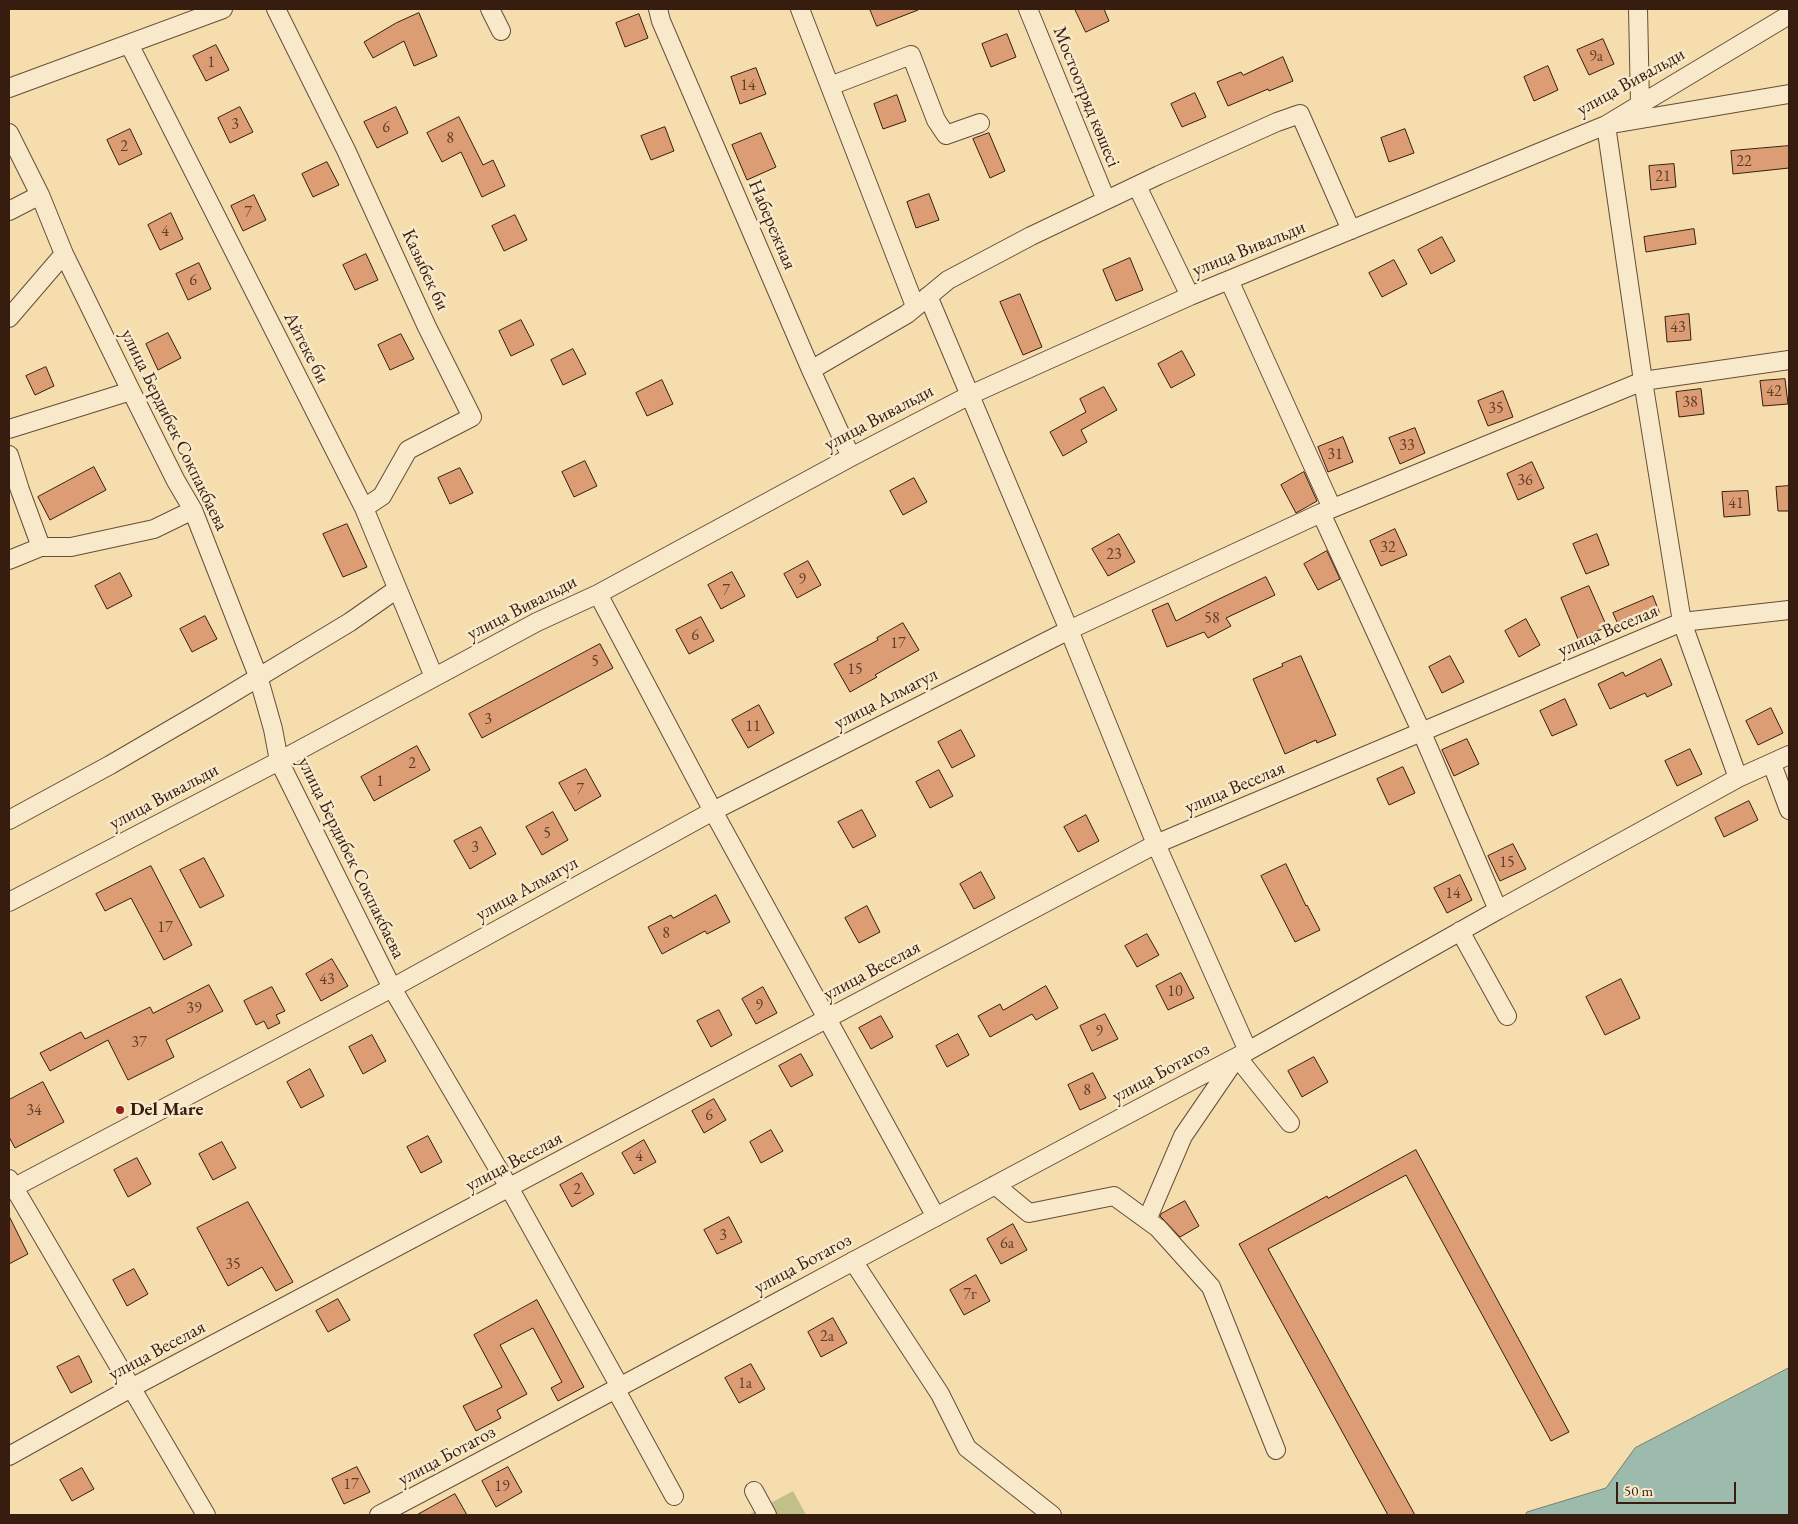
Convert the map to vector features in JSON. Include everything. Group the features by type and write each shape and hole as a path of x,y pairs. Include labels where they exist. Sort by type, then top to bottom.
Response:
{"street":[{"path":"9,88 223,9"},
{"name":"Казыбек би","path":"276,9 346,150 427,327 472,417 408,450 382,496 364,508"},
{"path":"490,9 501,31"},
{"name":"Набережная","path":"658,9 661,21 811,370 851,457"},
{"path":"800,9 830,86 921,301 970,395 1069,630 1243,1054 1290,1123"},
{"name":"Мостоотряд көшесі","path":"1028,9 1106,200"},
{"path":"1638,9 1640,104"},
{"name":"улица Вивальди","path":"9,902 279,761 537,622 598,594 970,395 1190,296 1606,125 1789,15"},
{"name":"Айтеке би","path":"129,44 364,508 434,677"},
{"path":"830,86 911,55 936,120 946,135 980,123"},
{"path":"1738,778 1682,622 1643,381 1606,125 1789,94"},
{"path":"811,370 906,314 948,280 1031,236 1277,122 1300,114 1351,230"},
{"name":"улица Бердибек Сокпакбаева","path":"9,133 40,195 64,254 131,391 193,510 258,676 273,729 279,761 392,988 510,1189 674,1496"},
{"path":"1137,186 1190,296"},
{"path":"9,211 40,195"},
{"path":"9,318 64,254"},
{"path":"1229,280 1498,910"},
{"name":"улица Алмагул","path":"10,1185 392,988 713,811 1069,630 1326,510 1643,381 1789,360"},
{"path":"9,429 131,391"},
{"path":"9,455 41,547"},
{"path":"9,560 41,547 71,547 154,529 193,510"},
{"path":"9,820 110,765 350,622 397,589"},
{"path":"598,594 713,811 936,1217"},
{"name":"улица Веселая","path":"9,1456 131,1388 510,1189 1156,844 1682,622 1789,610"},
{"name":"улица Ботагоз","path":"380,1515 1243,1054 1498,910 1738,778 1789,755"},
{"path":"1772,764 1789,810"},
{"path":"1460,932 1507,1016"},
{"path":"1147,1220 1183,1136 1243,1054"},
{"path":"10,1185 206,1515"},
{"path":"996,1185 1029,1213 1114,1196 1158,1228 1211,1286 1276,1450"},
{"path":"853,1261 940,1394 967,1448 1052,1515"},
{"path":"754,1491 768,1515"}],"green space":[{"path":"793,1491 806,1515 748,1515"}],"shaded area":[{"path":"1789,1368 1789,1515 1525,1515 1527,1512 1606,1488 1635,1448"}],"building":[{"path":"870,9 918,9 918,10 877,26"},
{"path":"1075,9 1104,9 1109,21 1086,32"},
{"path":"419,13 437,56 414,66 404,41 373,58 364,42 396,23"},
{"path":"639,14 648,38 625,47 616,23"},
{"path":"1007,34 1016,57 991,67 982,44"},
{"path":"1603,39 1614,64 1589,75 1577,50"},
{"path":"216,45 229,70 206,81 193,56"},
{"path":"1283,57 1293,81 1269,91 1268,89 1228,106 1217,82 1241,72 1243,75"},
{"path":"1548,66 1558,90 1534,101 1524,77"},
{"path":"756,68 766,94 740,104 731,77"},
{"path":"1195,93 1206,117 1182,127 1171,104"},
{"path":"897,95 906,121 883,129 874,104"},
{"path":"240,107 253,132 230,143 218,118"},
{"path":"396,107 408,133 377,148 364,122"},
{"path":"459,117 483,165 493,160 505,186 482,197 461,152 442,162 427,133"},
{"path":"665,127 674,151 651,160 641,136"},
{"path":"130,129 142,154 119,165 107,140"},
{"path":"1405,129 1414,153 1389,162 1381,138"},
{"path":"761,133 776,167 747,180 732,145"},
{"path":"989,133 1005,171 990,178 973,139"},
{"path":"1789,146 1789,168 1733,174 1731,151"},
{"path":"327,162 339,185 313,197 302,174"},
{"path":"1674,164 1676,187 1651,190 1649,166"},
{"path":"929,194 939,220 916,228 907,202"},
{"path":"254,195 266,220 243,231 231,206"},
{"path":"171,213 183,239 160,250 148,225"},
{"path":"515,215 527,240 504,251 492,226"},
{"path":"1694,229 1696,244 1646,252 1644,237"},
{"path":"1442,237 1455,261 1431,274 1418,250"},
{"path":"366,254 378,280 355,290 343,265"},
{"path":"1130,258 1143,290 1116,301 1103,270"},
{"path":"1394,260 1407,284 1382,297 1369,273"},
{"path":"199,263 211,289 188,300 176,274"},
{"path":"1020,294 1042,347 1023,355 1000,302"},
{"path":"1689,314 1691,340 1667,342 1665,317"},
{"path":"521,320 534,345 511,356 499,331"},
{"path":"168,333 181,358 158,370 146,344"},
{"path":"401,334 414,359 390,370 378,345"},
{"path":"573,349 586,374 563,385 551,360"},
{"path":"1182,351 1195,375 1171,388 1158,364"},
{"path":"46,367 54,386 35,395 26,376"},
{"path":"1785,379 1788,404 1763,406 1760,381"},
{"path":"662,380 673,404 647,416 636,393"},
{"path":"1104,387 1117,410 1081,430 1087,442 1063,456 1050,432 1086,412 1080,399"},
{"path":"1701,389 1704,414 1679,417 1676,392"},
{"path":"1503,391 1513,417 1488,426 1478,401"},
{"path":"1415,428 1425,453 1400,464 1389,438"},
{"path":"1343,437 1353,462 1328,472 1318,447"},
{"path":"585,461 597,486 574,497 562,472"},
{"path":"1532,462 1544,488 1518,500 1507,474"},
{"path":"94,467 106,490 50,520 38,497"},
{"path":"460,468 473,493 450,504 438,478"},
{"path":"1304,472 1317,501 1296,513 1281,485"},
{"path":"914,478 927,502 903,515 890,491"},
{"path":"1789,486 1789,511 1778,511 1776,487"},
{"path":"1748,491 1750,515 1724,517 1722,492"},
{"path":"347,524 367,567 343,577 323,534"},
{"path":"1395,529 1407,555 1381,566 1370,541"},
{"path":"1119,534 1135,562 1108,576 1092,549"},
{"path":"1597,534 1609,565 1586,574 1573,544"},
{"path":"1327,551 1340,579 1318,590 1304,564"},
{"path":"808,561 821,585 797,598 784,574"},
{"path":"732,572 745,596 721,609 708,585"},
{"path":"120,573 132,596 107,609 95,586"},
{"path":"1266,577 1275,595 1226,618 1231,626 1208,638 1204,632 1167,647 1152,610 1168,603 1176,621"},
{"path":"1589,586 1607,627 1578,639 1561,598"},
{"path":"1653,596 1660,614 1621,631 1613,613"},
{"path":"205,616 217,639 192,652 180,629"},
{"path":"701,617 714,641 689,654 676,630"},
{"path":"1526,619 1540,645 1519,657 1505,631"},
{"path":"903,623 919,650 875,675 877,677 850,692 834,664 878,640 877,638"},
{"path":"600,644 613,668 482,738 469,714"},
{"path":"1301,656 1336,735 1317,743 1316,740 1285,754 1253,679"},
{"path":"1450,656 1464,682 1442,693 1429,667"},
{"path":"1661,659 1672,685 1647,697 1645,693 1610,709 1598,684 1623,672 1625,676"},
{"path":"1565,699 1577,725 1552,736 1540,711"},
{"path":"759,705 774,733 748,748 732,720"},
{"path":"1771,708 1783,733 1758,745 1746,721"},
{"path":"961,730 975,756 952,768 938,742"},
{"path":"1467,739 1479,764 1454,776 1442,750"},
{"path":"417,746 430,770 374,801 361,777"},
{"path":"1690,749 1702,774 1677,786 1665,761"},
{"path":"1403,767 1415,793 1389,805 1377,779"},
{"path":"586,769 601,796 575,811 559,783"},
{"path":"939,770 953,796 930,808 916,782"},
{"path":"1749,801 1758,820 1724,837 1715,818"},
{"path":"862,810 876,836 853,848 838,822"},
{"path":"553,812 568,840 542,855 526,827"},
{"path":"1086,815 1099,841 1078,852 1064,827"},
{"path":"481,827 496,854 470,869 454,841"},
{"path":"1513,844 1526,869 1500,881 1488,856"},
{"path":"204,858 224,896 200,908 180,870"},
{"path":"1286,864 1320,930 1295,942 1261,876"},
{"path":"151,866 192,945 164,960 131,898 105,911 96,894"},
{"path":"981,872 995,898 974,909 960,884"},
{"path":"1460,875 1472,900 1447,913 1434,888"},
{"path":"716,895 730,922 707,934 705,931 662,954 648,927 671,915 673,918"},
{"path":"867,906 880,932 859,943 845,918"},
{"path":"1147,934 1159,955 1137,967 1125,946"},
{"path":"332,959 348,986 321,1001 306,974"},
{"path":"1181,973 1194,998 1168,1010 1156,986"},
{"path":"1621,979 1640,1018 1605,1035 1586,997"},
{"path":"209,985 223,1011 166,1040 174,1057 128,1080 108,1040 50,1071 40,1053 81,1032 85,1039 150,1007 153,1013"},
{"path":"1046,986 1058,1008 1036,1020 1032,1014 990,1037 978,1016 1000,1004 1003,1010"},
{"path":"272,987 285,1011 276,1015 280,1023 268,1029 264,1021 256,1025 244,1001"},
{"path":"763,987 777,1013 756,1024 742,999"},
{"path":"719,1010 732,1035 711,1047 697,1021"},
{"path":"1105,1014 1118,1039 1092,1051 1080,1026"},
{"path":"881,1016 893,1037 871,1049 859,1028"},
{"path":"958,1034 969,1055 947,1067 936,1046"},
{"path":"372,1035 386,1061 363,1074 349,1047"},
{"path":"801,1054 813,1075 791,1087 779,1066"},
{"path":"1314,1057 1328,1082 1302,1097 1288,1071"},
{"path":"310,1069 324,1096 301,1108 287,1082"},
{"path":"1093,1073 1106,1098 1080,1110 1068,1085"},
{"path":"43,1082 64,1122 15,1148 9,1137 9,1100"},
{"path":"714,1099 726,1120 704,1133 692,1111"},
{"path":"771,1130 783,1151 761,1163 750,1142"},
{"path":"428,1136 442,1162 421,1173 407,1147"},
{"path":"644,1140 656,1162 634,1174 622,1153"},
{"path":"222,1142 236,1168 213,1180 199,1154"},
{"path":"1416,1150 1569,1432 1551,1441 1406,1175 1268,1249 1415,1515 1388,1515 1239,1244"},
{"path":"137,1158 151,1184 128,1197 114,1170"},
{"path":"582,1173 594,1194 572,1207 560,1185"},
{"path":"1185,1201 1199,1226 1180,1237 1160,1216"},
{"path":"248,1202 293,1282 276,1291 262,1267 228,1286 197,1228"},
{"path":"9,1216 28,1254 9,1264"},
{"path":"729,1217 742,1242 717,1254 704,1230"},
{"path":"1013,1224 1027,1250 1001,1264 987,1239"},
{"path":"134,1269 148,1294 127,1306 113,1280"},
{"path":"976,1275 990,1301 964,1315 950,1290"},
{"path":"338,1299 350,1320 328,1332 316,1311"},
{"path":"537,1300 584,1387 558,1401 551,1388 562,1382 533,1328 500,1345 527,1394 497,1410 501,1418 476,1431 463,1406 502,1387 474,1335"},
{"path":"833,1318 847,1343 821,1357 808,1332"},
{"path":"79,1356 92,1382 71,1393 57,1367"},
{"path":"751,1364 765,1389 739,1403 725,1378"},
{"path":"357,1467 370,1492 344,1504 332,1479"},
{"path":"508,1467 522,1492 496,1507 482,1481"},
{"path":"82,1468 94,1489 72,1501 60,1480"},
{"path":"455,1494 467,1515 417,1515"}],"place":[{"name":"Del Mare","path":"120,1110"}]}
